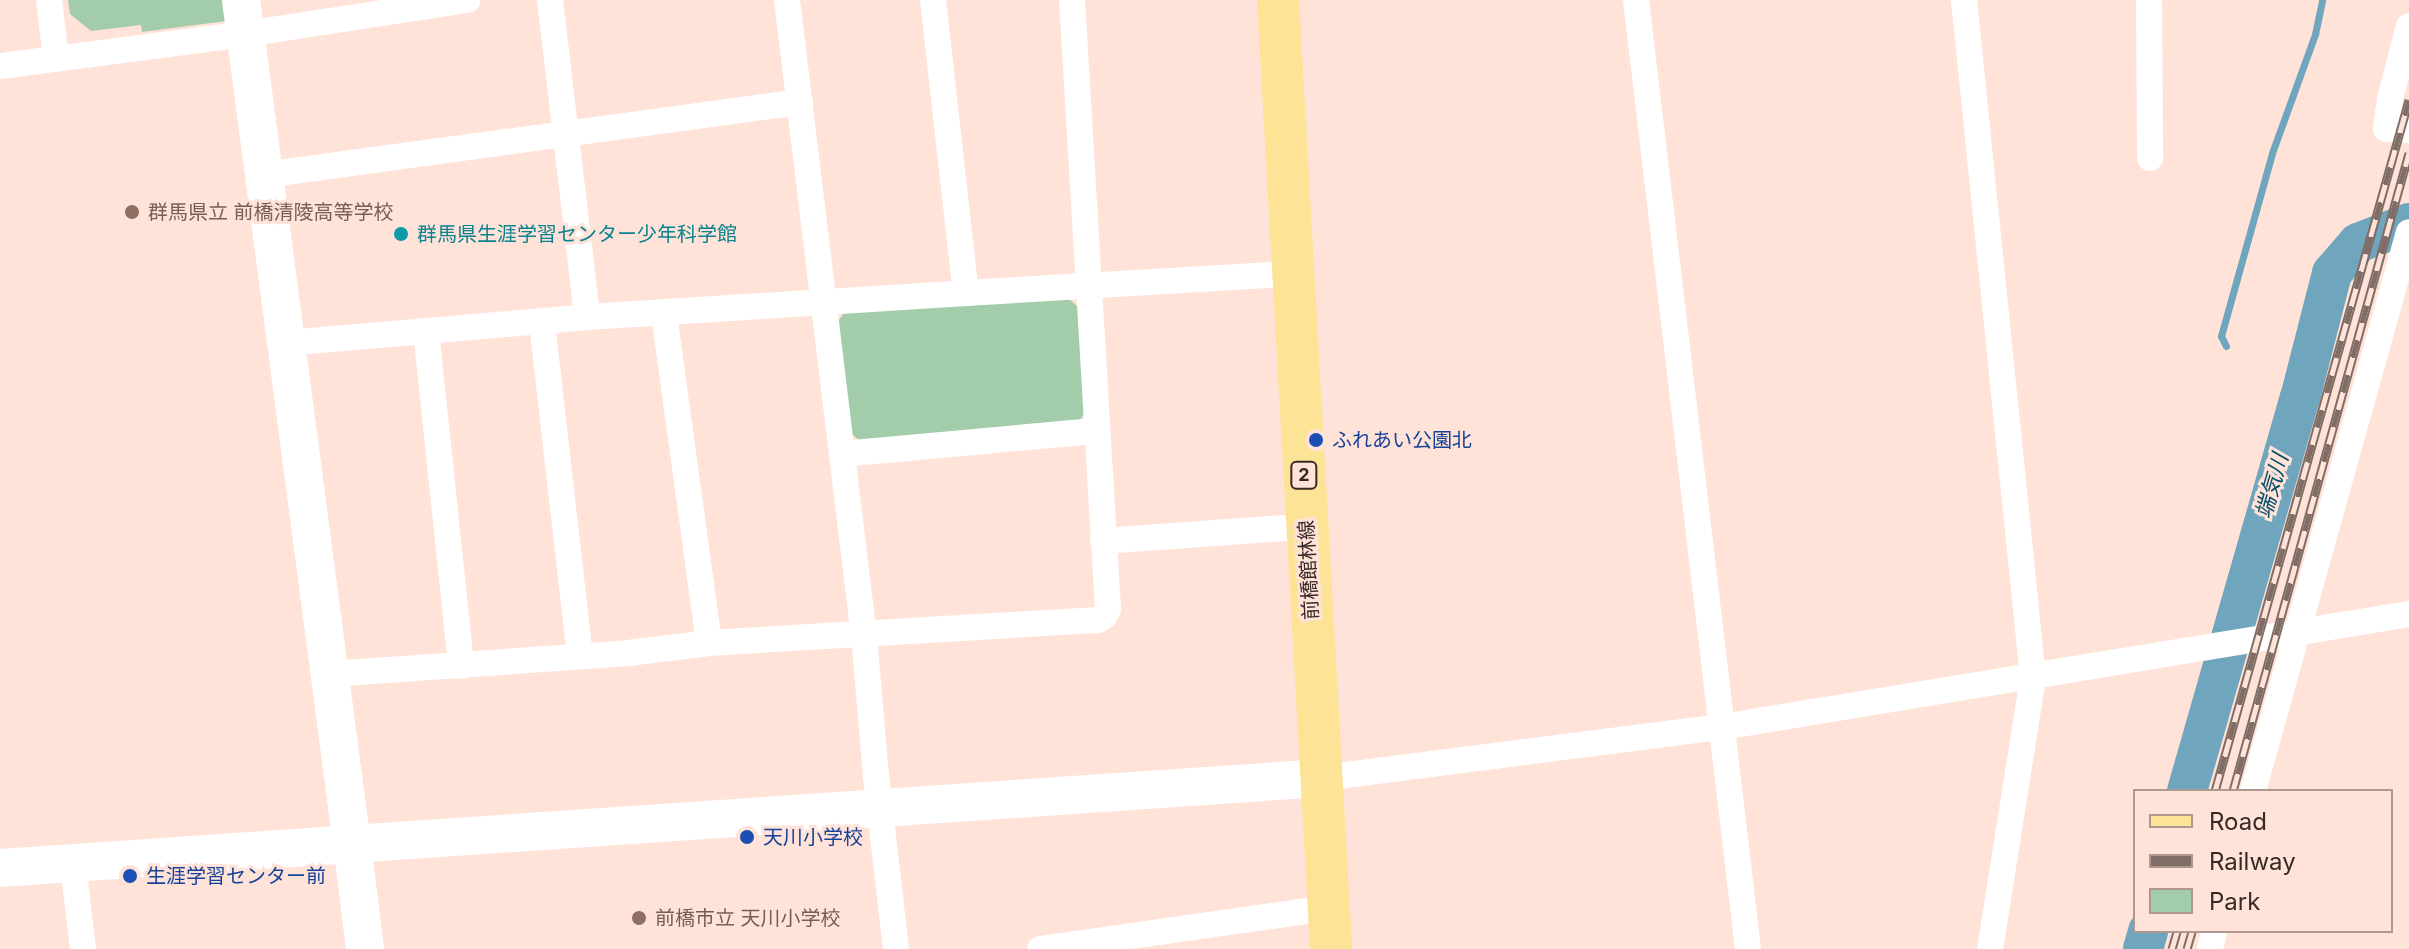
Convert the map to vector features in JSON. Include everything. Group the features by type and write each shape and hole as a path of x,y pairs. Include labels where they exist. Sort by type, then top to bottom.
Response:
{"main road":[{"name":"前橋館林線","path":"1278,0 1331,949"}],"street":[{"path":"49,0 56,59"},
{"path":"0,66 56,59 243,17 467,0"},
{"path":"550,0 587,317"},
{"path":"787,0 864,636 896,949"},
{"path":"933,0 966,293"},
{"path":"330,674 461,666 709,643 864,636 1101,619 1108,609 1072,0"},
{"path":"1636,0 1748,949"},
{"path":"1964,0 2033,678 1990,949"},
{"path":"2149,0 2150,158"},
{"path":"243,17 365,949"},
{"path":"2409,26 2390,99 2386,129 2409,130"},
{"path":"264,175 800,102"},
{"path":"2254,789 2409,232"},
{"path":"286,343 587,317 1271,275 1293,278"},
{"path":"664,314 709,643"},
{"path":"542,323 580,656"},
{"path":"426,331 461,666"},
{"path":"842,454 1097,431"},
{"path":"1103,541 1286,528 1306,523"},
{"path":"0,868 1322,778 1722,727 2409,614"},
{"path":"73,864 83,949"},
{"path":"1040,949 1329,908"}],"green space":[{"path":"68,0 223,0 226,21 142,32 141,25 91,31 70,14"},
{"path":"1069,299 1079,308 1085,412 1080,420 859,440 849,432 835,325 845,312"}],"waterway":[{"path":"2226,346 2221,336 2272,153 2315,34 2322,0"},
{"name":"端気川","path":"2188,789 2300,398 2332,273 2358,243 2409,223"},
{"name":"端気川","path":"2143,949 2147,933"}],"railway":[{"path":"2216,789 2409,100"},
{"path":"2234,789 2409,153"},
{"path":"2172,949 2176,933"},
{"path":"2187,949 2191,933"}],"place":[{"name":"群馬県立 前橋清陵高等学校","path":"132,212"},
{"name":"群馬県生涯学習センター少年科学館","path":"401,234"},
{"name":"ふれあい公園北","path":"1316,440"},
{"name":"天川小学校","path":"747,837"},
{"name":"生涯学習センター前","path":"130,876"},
{"name":"前橋市立 天川小学校","path":"639,918"}]}
